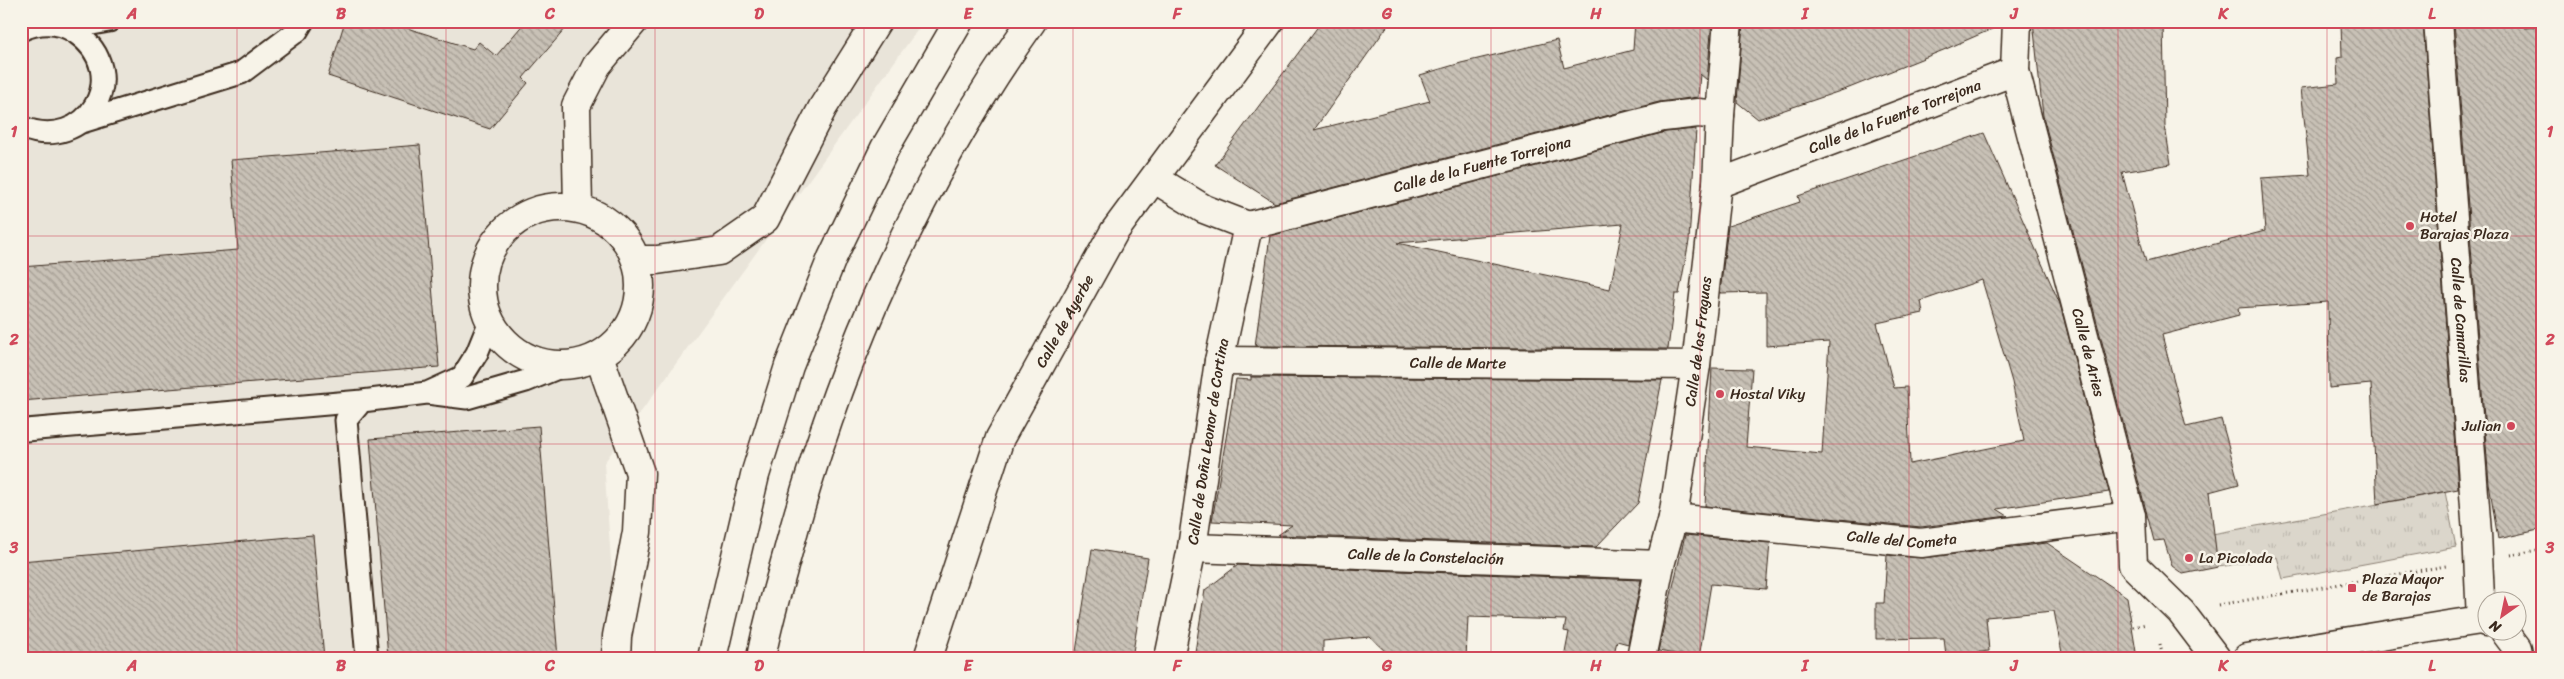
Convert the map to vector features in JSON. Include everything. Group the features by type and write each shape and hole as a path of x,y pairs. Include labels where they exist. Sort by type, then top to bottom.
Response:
{"main road":[{"path":"578,208 576,106 597,65 634,21"},
{"path":"637,260 657,260 719,251 765,219 823,107 877,21"},
{"path":"712,658 755,475 789,366 832,258 885,148 959,21"},
{"path":"761,658 805,489 840,388 882,284 934,178 1013,48 1032,21"},
{"name":"Calle de Ayerbe","path":"928,658 1000,438 1114,232 1270,21"},
{"name":"Calle de las Fraguas","path":"1641,658 1660,565 1673,518 1696,365 1717,184 1720,116 1728,21"},
{"name":"Calle de Aries","path":"2017,21 2015,71 2131,516 2133,565 2180,612 2216,658"},
{"name":"Calle de Camarillas","path":"2438,21 2478,560 2484,592"},
{"name":"Calle de la Fuente Torrejona","path":"1717,184 2015,71"},
{"name":"Calle de la Fuente Torrejona","path":"1248,226 1663,118 1698,113 1720,116"},
{"path":"1155,179 1204,209 1248,226"},
{"path":"552,206 578,208 603,218 624,236 637,260 641,287 636,315 621,339 599,356 565,366 534,361 509,345 490,321 483,296 483,271 492,247 507,227 528,213 552,206"},
{"name":"Calle de Doña Leonor de Cortina","path":"1169,658 1192,548 1219,361 1248,226"},
{"path":"599,356 640,473 637,532 617,636 616,658"},
{"name":"Calle de Marte","path":"1219,361 1696,365"},
{"name":"Calle del Cometa","path":"1673,518 1921,543 2131,516"},
{"name":"Calle de la Constelación","path":"1192,548 1660,565"},
{"path":"2247,658 2476,627"},
{"path":"2510,642 2517,648 2519,658"}],"lane":[{"path":"70,28 109,21"},
{"path":"21,127 34,132 50,134 67,131 82,122 241,73 297,31 303,21"},
{"path":"21,30 33,25 52,23 70,28 86,39 97,54 102,72 101,91 94,109 82,122"},
{"path":"427,393 462,377 477,353 490,321"},
{"path":"26,430 362,401 427,393 467,398 526,381 565,366"},
{"path":"362,401 346,420 367,658"}],"path":[{"path":"2163,658 2156,622 2180,612 2543,549"}],"shaded area":[{"path":"21,21 924,21 604,463 618,658 21,658"}],"green space":[{"path":"2445,492 2456,547 2283,579 2277,557 2219,567 2212,534"}],"building":[{"path":"345,21 385,21 473,49 479,42 496,56 526,21 572,21 523,78 528,83 490,129 328,76"},
{"path":"1322,21 1391,21 1314,130 1430,101 1420,75 1461,63 1557,40 1564,68 1633,50 1635,21 1712,21 1707,80 1700,74 1698,97 1659,102 1275,203 1215,165"},
{"path":"1743,21 2001,21 2001,25 1849,88 1758,119 1737,102"},
{"path":"2033,21 2163,21 2165,126 2171,164 2122,172 2146,262 2265,231 2261,178 2310,175 2301,88 2338,84 2337,58 2342,57 2341,23 2423,21 2458,489 2377,504 2371,384 2329,388 2328,302 2238,308 2239,315 2162,335 2186,427 2221,419 2239,484 2209,492 2218,567 2183,574 2172,566 2164,540 2154,541 2043,116"},
{"path":"2454,21 2526,21 2524,28 2543,27 2543,193 2535,193 2543,322 2543,529 2498,539 2489,484"},
{"path":"1696,129 1689,241 1679,294 1675,294 1668,349 1255,346 1270,236 1666,132","holes":["1623,224 1610,289 1397,243"]},
{"path":"1984,133 2060,304 2109,492 1997,509 2008,516 1921,527 1705,506 1712,368 1752,369 1746,447 1822,454 1829,342 1766,346 1766,292 1720,293 1728,226 1800,202 1798,196","holes":["1982,280 2012,382 2024,441 1910,464 1907,387 1894,388 1877,323 1923,313 1921,301"]},
{"path":"420,145 439,367 21,401 21,267 238,250 231,160"},
{"path":"1251,377 1662,380 1638,503 1596,547 1278,535 1292,525 1212,521 1236,379 1251,380"},
{"path":"539,426 558,658 388,658 370,439"},
{"path":"313,535 324,658 21,658 21,561"},
{"path":"1685,535 1770,543 1766,589 1711,584 1699,658 1658,651"},
{"path":"2047,543 2127,597 2137,658 2063,658 2054,611 1986,617 1989,651 1946,656 1944,638 1876,639 1876,603 1884,603 1887,555 1923,558"},
{"path":"1092,549 1148,558 1132,658 1075,658"},
{"path":"1238,565 1641,580 1628,644 1617,641 1613,658 1564,658 1569,632 1564,631 1566,620 1468,617 1466,658 1390,656 1370,637 1323,641 1323,655 1194,658 1205,590"}],"place":[{"name":"Hotel Barajas Plaza","path":"2410,226"},
{"name":"Hostal Viky","path":"1720,394"},
{"name":"Julian","path":"2511,426"},
{"name":"La Picolada","path":"2189,558"},
{"name":"Plaza Mayor de Barajas","path":"2352,588"}]}
